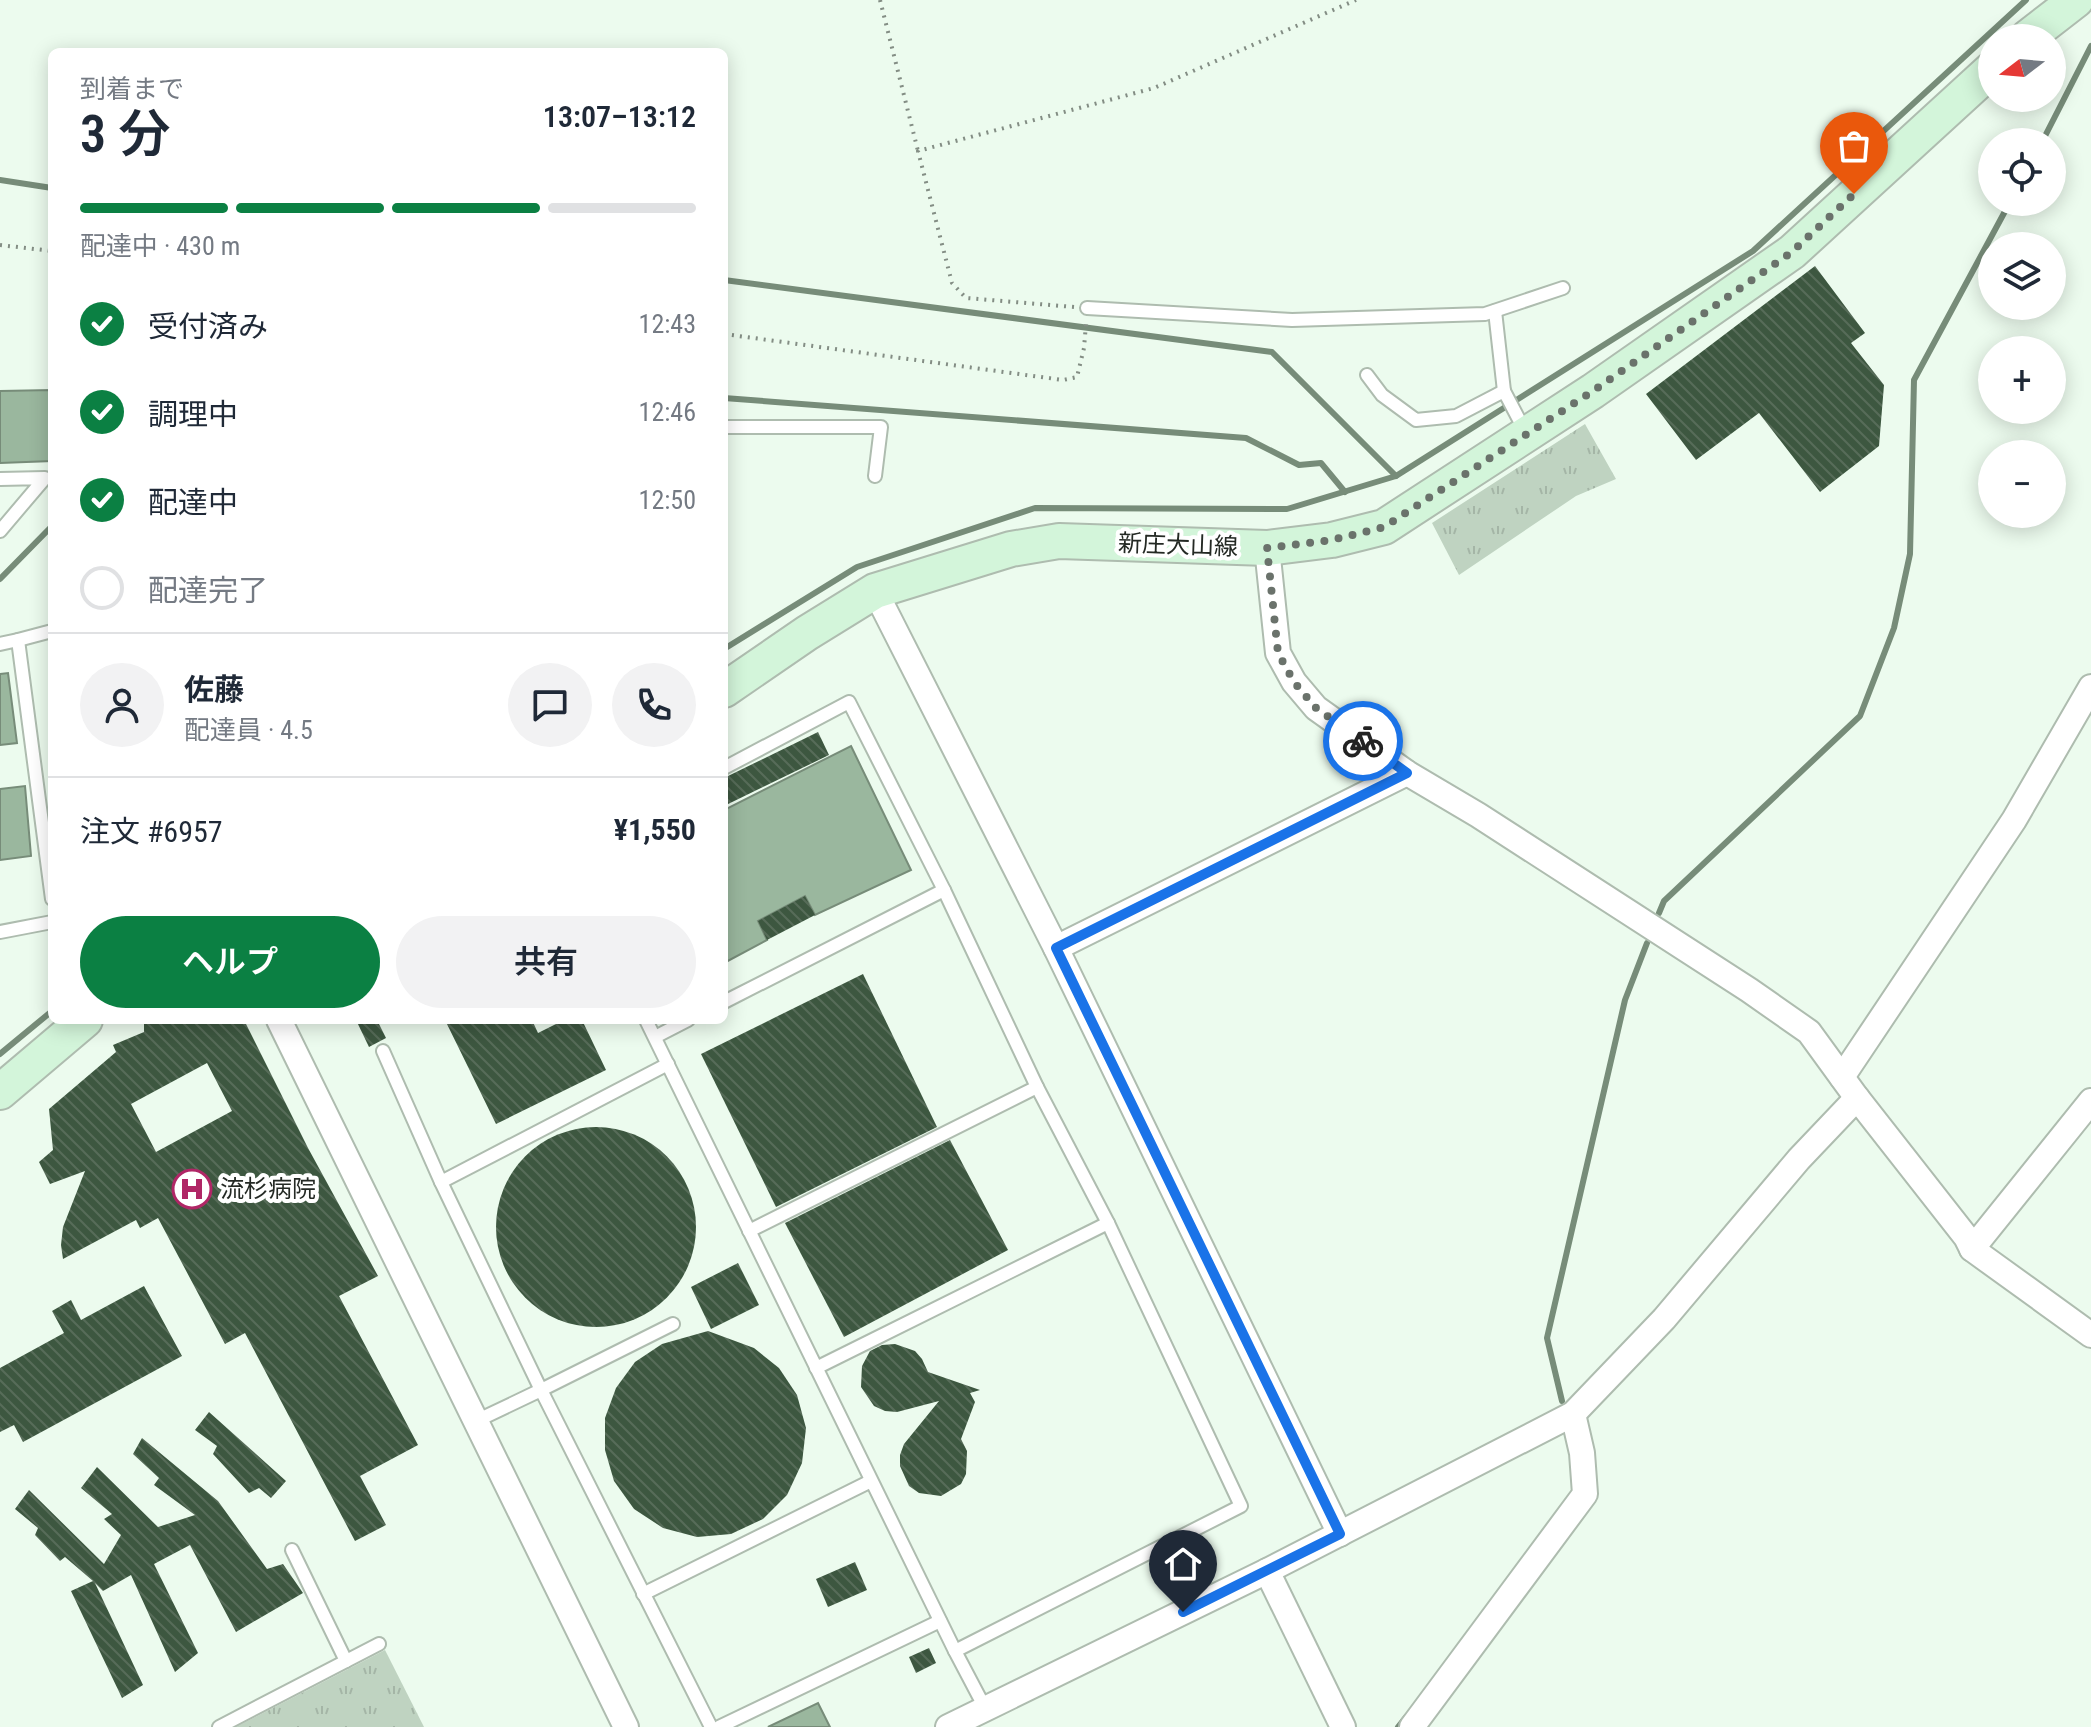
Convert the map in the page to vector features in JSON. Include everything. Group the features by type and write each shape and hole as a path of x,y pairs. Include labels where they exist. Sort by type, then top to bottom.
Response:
{"main road":[{"path":"2045,24 2076,0"},
{"name":"新庄大山線","path":"728,687 875,591 1011,549 1059,541 1267,548 1332,540 1384,527 1605,383 1792,252 1978,82"},
{"path":"0,1092 80,1024"}],"street":[{"path":"1267,548 1278,653 1294,682 1316,708 1407,773 1478,815 1809,1032 1966,1237 1972,1249 2091,1335"},
{"path":"875,591 1056,948 1340,1534"},
{"path":"1842,1077 2014,820 2091,687"},
{"path":"1056,948 1407,773"},
{"path":"281,1024 626,1727"},
{"path":"948,1727 1267,1571 1573,1414 1664,1319 1799,1159 1857,1098"},
{"path":"1972,1249 2091,1101"},
{"path":"1412,1727 1585,1494 1582,1453 1573,1414"},
{"path":"1267,1571 1343,1727"}],"lane":[{"path":"1087,308 1292,320 1485,314 1563,288"},
{"path":"1495,311 1504,391 1526,434"},
{"path":"1367,375 1382,395 1416,420 1456,416 1504,391"},
{"path":"728,427 881,427 875,476"},
{"path":"0,479 48,478"},
{"path":"0,531 48,478"},
{"path":"0,644 48,632"},
{"path":"18,640 48,869"},
{"path":"728,766 849,702 944,890 1037,1087 1108,1223 1241,1506 955,1651"},
{"path":"728,1000 944,890"},
{"path":"0,932 48,923"},
{"path":"648,1024 985,1708"},
{"path":"655,1037 680,1024"},
{"path":"383,1051 441,1182 541,1390 711,1727"},
{"path":"441,1182 668,1064"},
{"path":"749,1231 1037,1087"},
{"path":"816,1368 1108,1223"},
{"path":"476,1421 673,1324"},
{"path":"643,1594 871,1481"},
{"path":"292,1550 346,1661"},
{"path":"719,1727 940,1621"},
{"path":"219,1727 379,1644"}],"path":[{"path":"728,335 1063,380 1077,377 1084,348 1087,308 966,298 952,283 880,0"},
{"path":"918,151 1154,88 1356,0"},
{"path":"0,245 48,251"}],"green space":[{"path":"1585,424 1616,479 1576,496 1459,575 1432,523"},
{"path":"385,1650 424,1727 236,1727"}],"shaded area":[{"path":"48,390 48,461 0,463 0,391"},
{"path":"8,673 17,743 0,745 0,674"},
{"path":"851,746 911,870 815,915 805,896 758,921 767,940 728,961 728,808"},
{"path":"25,786 31,856 0,860 0,789"},
{"path":"818,1703 830,1727 768,1727"}],"building":[{"path":"1815,266 1865,333 1851,343 1884,385 1879,446 1820,492 1759,413 1696,460 1646,394"},
{"path":"818,732 829,755 728,804 728,776"},
{"path":"805,896 815,915 767,940 758,921"},
{"path":"863,974 937,1127 776,1207 701,1054"},
{"path":"144,1024 246,1024 308,1148 378,1276 339,1296 418,1445 360,1476 386,1525 355,1541 245,1333 225,1344 158,1218 140,1228 136,1220 63,1259 63,1227 85,1171 50,1184 39,1162 53,1150 49,1109 116,1052 113,1045 144,1032","holes":["207,1063 232,1111 156,1152 131,1104"]},
{"path":"358,1024 379,1024 386,1038 369,1047"},
{"path":"447,1024 534,1024 538,1033 556,1024 584,1024 606,1070 496,1124"},
{"path":"596,1127 634,1134 667,1156 689,1189 696,1227 689,1265 667,1298 634,1320 596,1327 558,1320 525,1298 503,1265 496,1227 503,1189 525,1156 558,1134"},
{"path":"950,1140 1008,1250 844,1337 785,1223"},
{"path":"738,1263 759,1305 711,1329 691,1287"},
{"path":"144,1286 182,1356 23,1442 14,1425 0,1432 0,1368 64,1333 52,1311 71,1300 81,1320"},
{"path":"708,1331 754,1348 779,1368 797,1395 806,1428 802,1463 787,1495 763,1519 731,1534 697,1537 663,1528 634,1509 614,1481 605,1450 605,1418 616,1388 635,1362 662,1344"},
{"path":"895,1344 915,1351 928,1372 980,1390 970,1393 975,1402 961,1439 967,1451 966,1474 961,1484 941,1496 919,1493 909,1486 900,1466 904,1444 939,1401 897,1412 885,1411 874,1406 861,1387 862,1366 870,1351 882,1345"},
{"path":"209,1412 286,1481 271,1498 259,1488 249,1493 213,1454 217,1446 195,1430"},
{"path":"142,1438 218,1501 267,1569 283,1564 303,1593 236,1632 190,1545 154,1564 198,1653 175,1672 131,1575 103,1591 95,1583 143,1685 122,1698 71,1591 93,1581 65,1557 60,1561 35,1535 38,1528 15,1509 29,1490 104,1564 121,1535 104,1519 112,1514 81,1488 97,1467 158,1527 195,1515 154,1485 159,1478 133,1454"},
{"path":"855,1562 867,1590 828,1607 816,1579"},
{"path":"929,1648 936,1663 916,1673 909,1657"}],"waterway":[{"path":"728,647 857,567 1035,508 1287,509 1396,476 1753,251 2026,0"},
{"path":"2049,128 2091,46"},
{"path":"0,180 48,187"},
{"path":"1659,913 1664,901 1860,716 1894,628 1910,554 1914,380 2002,216"},
{"path":"728,281 1272,352 1396,476"},
{"path":"728,398 1246,438 1299,465 1321,463 1345,492"},
{"path":"0,579 48,530"},
{"path":"1562,1401 1547,1338 1625,1000 1647,943"},
{"path":"0,1054 48,1014"},
{"path":"1398,1727 1406,1717"}],"way so far":[{"path":"1363,741 1316,708 1294,682 1278,653 1267,548 1332,540 1384,527 1593,391 1792,252 1854,194"}],"place":[{"name":"流杉病院","path":"192,1189"}],"route":[{"path":"1183,1612 1340,1534 1056,948 1407,773 1363,741"}]}
